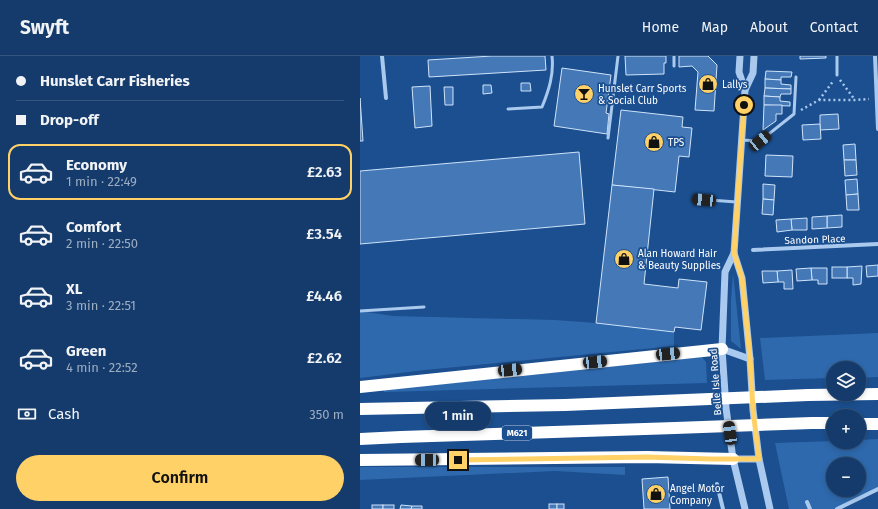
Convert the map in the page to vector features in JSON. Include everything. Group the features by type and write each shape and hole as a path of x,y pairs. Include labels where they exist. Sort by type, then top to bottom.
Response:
{"highway":[{"path":"360,387 722,349"},
{"path":"360,409 564,405 808,395 878,394"},
{"name":"M621","path":"360,439 826,424"},
{"path":"866,424 878,424"},
{"path":"360,460 647,457 733,459"}],"street":[{"path":"382,56 386,98"},
{"name":"Belle Isle Road","path":"740,56 739,72 745,90"},
{"name":"Belle Isle Road","path":"754,56 753,73 745,90 734,253 742,278 750,358 753,410 759,459 770,509"},
{"path":"875,56 878,129"},
{"name":"Sandon Place","path":"753,250 878,244"},
{"name":"Belle Isle Road","path":"734,253 725,272 722,349 726,408 733,459 745,509"},
{"path":"722,349 750,358"},
{"path":"733,459 759,459"},
{"path":"717,484 723,509"},
{"path":"837,509 878,489"},
{"path":"807,502 810,509"}],"lane":[{"path":"508,109 542,107 550,90 553,64 552,56"},
{"path":"608,138 618,56"},
{"path":"674,56 674,66"},
{"path":"836,56 837,75"},
{"path":"741,140 760,141 794,114 796,77"},
{"path":"695,199 737,202"},
{"path":"360,311 424,307"}],"path":[{"path":"794,114 819,100 837,75 855,100"},
{"path":"819,100 876,99"}],"shaded area":[{"path":"733,273 741,349 731,341"},
{"path":"360,311 393,316 555,320 596,323 674,332 674,346 425,370 360,378"},
{"path":"878,333 878,377 866,378 866,361 826,361 826,378 765,380 760,338"},
{"path":"702,357 706,362 707,383 384,392 384,390"},
{"path":"878,439 878,489 866,495 866,457 826,457 826,497 862,497 837,509 789,509 775,443 826,441 826,449 866,449 866,440"},
{"path":"360,467 625,467 625,475 555,471 360,480"}],"building":[{"path":"492,56 545,56 546,70 429,77 428,60"},
{"path":"625,56 666,56 666,63 664,63 664,74 626,75"},
{"path":"679,56 708,56 717,65 714,111 695,110 698,72 692,66 679,67"},
{"path":"800,56 826,56 826,58 800,59"},
{"name":"Hunslet Carr Sports & Social Club","path":"562,68 611,75 606,113 609,114 607,134 554,126"},
{"path":"766,71 792,72 791,77 781,77 781,80 765,79"},
{"path":"765,79 781,80 781,84 791,85 791,89 765,88"},
{"path":"521,83 530,83 531,91 521,91"},
{"path":"483,85 491,85 492,93 483,94"},
{"path":"430,86 432,126 415,128 412,87"},
{"path":"444,87 453,87 453,105 445,105"},
{"path":"765,88 791,89 791,94 781,94 780,97 764,96"},
{"path":"764,96 780,97 780,101 790,102 790,106 764,105"},
{"path":"360,98 363,141 360,141"},
{"path":"764,105 782,105 782,114 776,114 776,121 763,130"},
{"name":"TPS","path":"621,110 683,117 682,127 692,128 689,157 679,156 675,192 612,185"},
{"path":"838,114 839,129 820,130 820,115"},
{"path":"820,124 821,139 803,140 802,125"},
{"path":"855,144 856,160 844,160 843,145"},
{"path":"579,152 585,224 360,244 360,171"},
{"path":"766,155 793,156 792,177 765,176"},
{"path":"844,160 856,160 857,175 845,176"},
{"path":"857,179 858,194 846,195 845,180"},
{"path":"763,184 775,185 774,200 763,199"},
{"path":"612,185 654,189 644,284 678,288 679,279 707,282 701,330 675,327 674,332 596,323"},
{"path":"858,194 859,210 847,210 846,195"},
{"path":"763,199 774,200 773,215 762,214"},
{"path":"842,215 842,227 827,228 827,216"},
{"path":"827,216 827,228 812,229 812,217"},
{"path":"807,218 807,230 792,230 791,219"},
{"path":"791,219 792,230 777,232 776,220"},
{"path":"878,265 878,276 867,277 866,266"},
{"path":"862,266 861,284 853,285 853,278 847,278 847,267"},
{"path":"832,267 847,267 847,278 832,278"},
{"path":"811,268 827,268 827,284 818,284 818,280 812,280"},
{"path":"811,268 812,280 797,281 796,269"},
{"path":"792,270 793,289 784,289 784,282 778,282 777,271"},
{"path":"762,271 777,271 778,282 763,283"},
{"name":"Angel Motor Company","path":"668,477 670,509 644,509 642,479"},
{"path":"549,504 557,504 557,509 549,509"},
{"path":"557,504 564,504 564,509 557,509"},
{"path":"372,505 383,505 383,509 372,509"},
{"path":"383,505 394,505 394,509 383,509"},
{"path":"401,505 412,506 411,509 400,509"},
{"path":"412,506 422,506 422,509 411,509"}],"place":[{"name":"Lallys","path":"708,84"},
{"name":"Hunslet Carr Sports & Social Club","path":"584,94"},
{"name":"TPS","path":"654,142"},
{"name":"Alan Howard Hair & Beauty Supplies","path":"624,259"},
{"name":"Angel Motor Company","path":"656,494"}],"route":[{"path":"458,460 647,457 759,459 753,410 750,358 742,278 734,253 744,105"}]}
